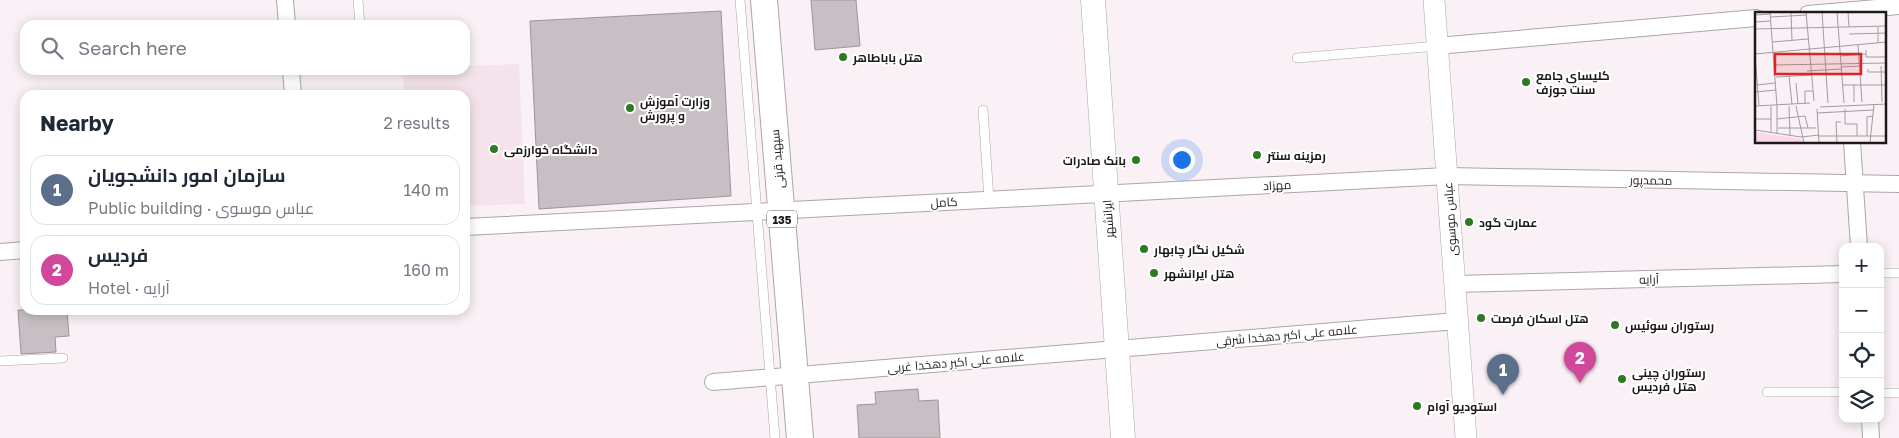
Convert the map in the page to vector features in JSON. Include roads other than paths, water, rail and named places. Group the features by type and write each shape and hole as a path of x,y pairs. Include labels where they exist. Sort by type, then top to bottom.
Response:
{"main road":[{"name":"سپهبد قرنی","path":"764,0 769,211 783,376 800,438"},
{"name":"ایرانشهر","path":"1093,0 1123,438"}],"street":[{"path":"285,0 287,20"},
{"name":"عباس موسوی","path":"1434,0 1466,438"},
{"path":"1820,12 1844,8 1899,6"},
{"path":"1437,46 1755,18"},
{"path":"291,75 293,90"},
{"path":"1852,144 1859,243"},
{"name":"مهزاد","path":"1106,194 1447,176"},
{"name":"محمدپور","path":"1447,176 1899,184"},
{"name":"کامل","path":"470,227 1106,194"},
{"path":"0,252 20,250"},
{"name":"آرایه","path":"1454,284 1839,274"},
{"name":"علامه علی اکبر دهخدا شرقی","path":"1117,349 1457,321"},
{"name":"علامه علی اکبر دهخدا غربی","path":"713,382 1117,349"},
{"path":"1870,423 1871,438"}],"lane":[{"path":"358,0 360,20"},
{"path":"740,0 769,211"},
{"path":"1297,58 1437,46"},
{"path":"983,110 989,200"},
{"path":"1884,274 1899,273"},
{"path":"0,361 63,358"},
{"path":"775,438 783,376"},
{"path":"1767,392 1839,392"},
{"path":"1884,393 1899,393"}],"place":[{"name":"هتل باباطاهر","path":"843,57"},
{"name":"کلیسای جامع سنت جوزف","path":"1526,82"},
{"name":"وزارت آموزش و پرورش","path":"630,108"},
{"name":"دانشگاه خوارزمی","path":"494,149"},
{"name":"رمزینه سنتر","path":"1257,155"},
{"name":"بانک صادرات","path":"1136,160"},
{"name":"عمارت گود","path":"1469,222"},
{"name":"شکیل نگار چابهار","path":"1144,249"},
{"name":"هتل ایرانشهر","path":"1154,273"},
{"name":"هتل اسکان فرصت","path":"1481,318"},
{"name":"رستوران سوئیس","path":"1615,325"},
{"name":"رستوران چینی هتل فردیس","path":"1622,379"},
{"name":"فردیس","path":"1580,383"},
{"name":"سازمان امور دانشجویان","path":"1503,395"},
{"name":"استودیو آوام","path":"1417,406"}]}
